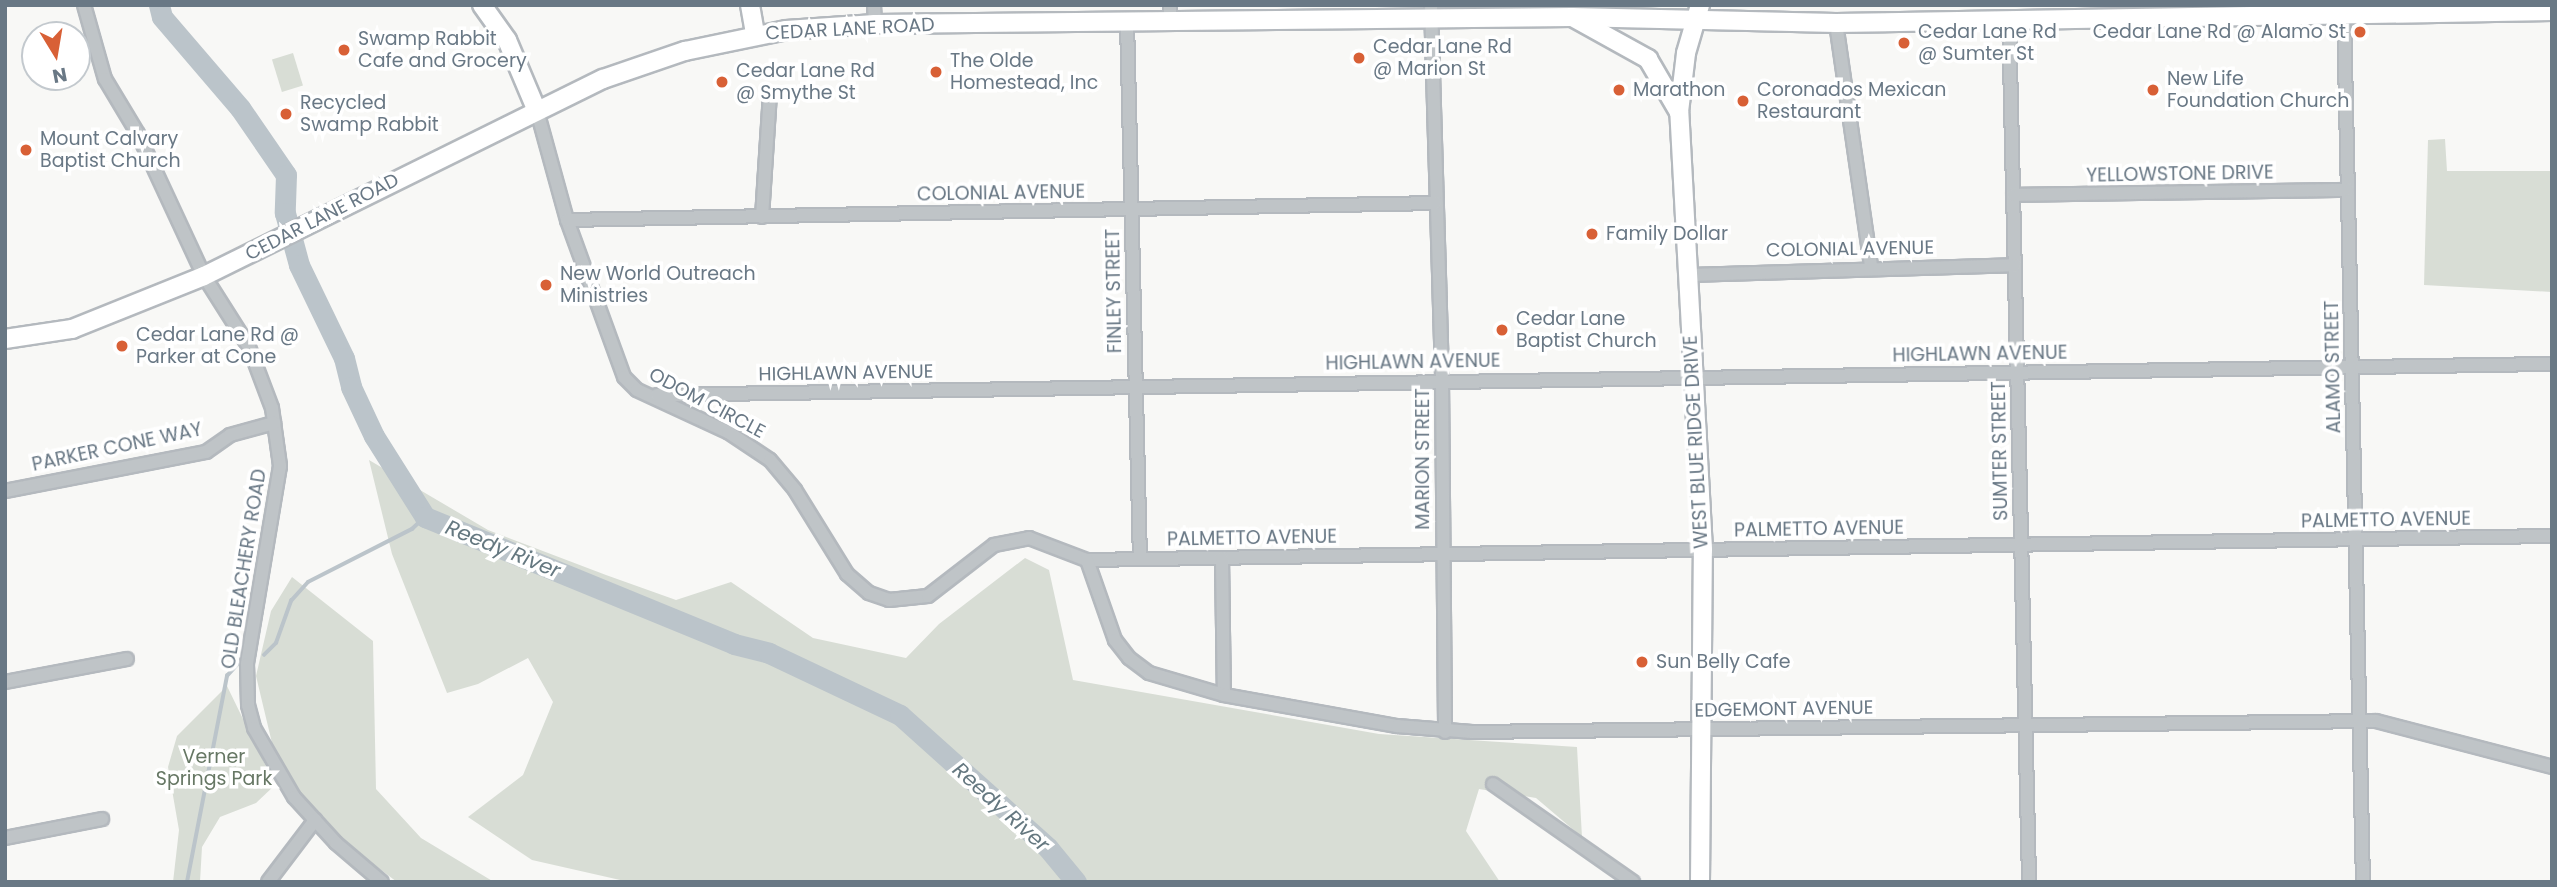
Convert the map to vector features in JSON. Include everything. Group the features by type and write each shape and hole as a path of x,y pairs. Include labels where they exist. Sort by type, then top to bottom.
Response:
{"main road":[{"path":"482,5 507,40 537,111"},
{"path":"750,5 755,34"},
{"name":"CEDAR LANE ROAD","path":"1548,18 1607,5"},
{"name":"CEDAR LANE ROAD","path":"5,339 72,329 204,276 537,111 639,66 755,34 875,24 1127,22 1170,13 1431,12 1548,18 1698,13 1836,23 2008,18 2552,12"},
{"name":"WEST BLUE RIDGE DRIVE","path":"1698,13 1686,53 1679,112 1703,550 1700,882"},
{"path":"1572,17 1648,59 1679,112"}],"street":[{"name":"OLD BLEACHERY ROAD","path":"84,5 104,79 138,134 204,276 249,347 274,423 280,466 247,664 248,705 254,727 274,767 315,820 382,882"},
{"path":"874,5 875,24"},
{"name":"MARION STREET","path":"1431,12 1442,380 1445,732"},
{"name":"ALAMO STREET","path":"2344,13 2363,882"},
{"name":"SUMTER STREET","path":"2008,18 2029,882"},
{"name":"FINLEY STREET","path":"1127,22 1140,559"},
{"path":"1836,23 1871,267"},
{"path":"762,217 770,93"},
{"name":"ODOM CIRCLE","path":"537,111 567,220 624,377 637,390 654,395 744,440 770,460 795,490 847,575 877,597 902,601 928,596 983,552 1014,539 1046,541 1087,560"},
{"name":"YELLOWSTONE DRIVE","path":"2013,195 2348,190"},
{"name":"COLONIAL AVENUE","path":"567,220 1436,202"},
{"name":"COLONIAL AVENUE","path":"1687,275 1871,267 2015,265"},
{"name":"HIGHLAWN AVENUE","path":"654,395 1442,380 2552,364"},
{"name":"PARKER CONE WAY","path":"5,491 206,452 230,435 274,423"},
{"name":"PALMETTO AVENUE","path":"1087,560 2552,536"},
{"path":"1222,558 1224,695"},
{"name":"EDGEMONT AVENUE","path":"1087,560 1111,632 1129,658 1157,676 1224,695 1445,732 2376,721 2552,767"},
{"path":"5,682 127,659"},
{"path":"1493,784 1633,882"},
{"path":"5,838 102,819"},
{"path":"268,882 315,820"}],"green space":[{"path":"293,53 303,86 282,92 272,59"},
{"path":"2445,139 2447,171 2552,171 2552,292 2424,285 2428,140"},
{"path":"369,460 488,530 606,575 676,600 731,582 813,638 906,658 939,624 1025,558 1049,570 1073,680 1379,734 1577,747 1582,837 1536,798 1479,789 1466,831 1500,882 629,882 532,860 468,817 523,775 553,702 528,658 478,684 447,693 392,554"},
{"path":"292,577 373,641 376,789 421,838 494,882 397,882 315,820 272,743 256,676 271,611"},
{"name":"Verner Springs Park","path":"227,686 275,785 256,803 220,817 202,847 200,882 173,882 179,830 168,767 177,736"}],"waterway":[{"name":"Reedy River","path":"159,5 162,17 240,108 286,175 285,213 299,265 344,358 351,387 374,436 425,517 734,644 769,653 900,715 1048,848 1076,882"},
{"path":"264,655 276,643 291,601 308,582 412,529 425,517"},
{"path":"187,882 227,676 237,665"}],"place":[{"name":"Cedar Lane Rd @ Alamo St","path":"2360,32"},
{"name":"Cedar Lane Rd @ Sumter St","path":"1904,43"},
{"name":"Swamp Rabbit Cafe and Grocery","path":"344,50"},
{"name":"Cedar Lane Rd @ Marion St","path":"1359,58"},
{"name":"The Olde Homestead, Inc","path":"936,72"},
{"name":"Cedar Lane Rd @ Smythe St","path":"722,82"},
{"name":"Marathon","path":"1619,90"},
{"name":"New Life Foundation Church","path":"2153,90"},
{"name":"Coronados Mexican Restaurant","path":"1743,101"},
{"name":"Recycled Swamp Rabbit","path":"286,114"},
{"name":"Mount Calvary Baptist Church","path":"26,150"},
{"name":"Family Dollar","path":"1592,234"},
{"name":"New World Outreach Ministries","path":"546,285"},
{"name":"Cedar Lane Baptist Church","path":"1502,330"},
{"name":"Cedar Lane Rd @ Parker at Cone","path":"122,346"},
{"name":"Sun Belly Cafe","path":"1642,662"}]}
